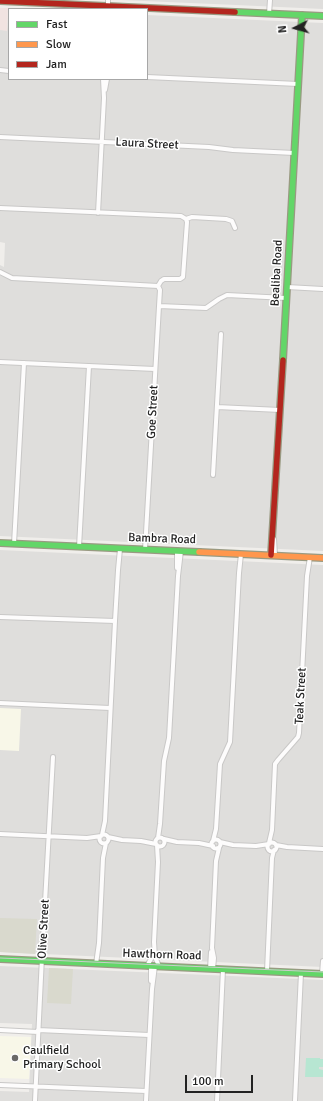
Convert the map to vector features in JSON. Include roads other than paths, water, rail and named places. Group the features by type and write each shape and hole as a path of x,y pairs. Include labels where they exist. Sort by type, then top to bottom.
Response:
{"street":[{"path":"268,14 269,0"},
{"path":"0,1 42,6 108,5 323,16"},
{"name":"Bealiba Road","path":"273,555 302,15"},
{"path":"148,77 298,84"},
{"path":"98,213 104,98 103,80"},
{"path":"104,98 107,80"},
{"name":"Laura Street","path":"0,137 209,147 233,150 294,153"},
{"path":"0,208 181,216 186,219 192,217 226,218 232,221 235,228"},
{"path":"0,272 12,278 158,286 161,281 166,279 181,279 184,277 186,219"},
{"name":"Goe Street","path":"145,550 160,290 158,286"},
{"path":"287,287 323,289"},
{"path":"159,306 206,308 219,298 227,295 286,298"},
{"path":"213,475 221,334"},
{"path":"0,362 155,369"},
{"path":"14,544 24,363"},
{"path":"79,547 89,366"},
{"path":"216,407 280,410"},
{"name":"Bambra Road","path":"0,543 323,558"},
{"path":"98,964 118,548"},
{"path":"146,1101 153,966 152,957 160,842 163,769 169,738 179,551"},
{"path":"211,969 214,958 212,948 220,764 230,742 239,553"},
{"name":"Teak Street","path":"267,971 275,764 298,737 299,733 308,557"},
{"path":"0,617 115,621"},
{"path":"0,703 110,708"},
{"name":"Olive Street","path":"35,1101 53,757"},
{"path":"0,834 323,849"},
{"path":"153,966 155,957 154,942"},
{"name":"Hawthorn Road","path":"0,959 322,974"},
{"path":"322,974 323,961"},
{"path":"217,1101 223,969"},
{"path":"295,1101 300,972"},
{"path":"0,1030 38,1030 149,1035"},
{"path":"0,1085 146,1091"}],"tram line":[{"path":"0,958 323,972"}],"place":[{"name":"Caulfield Primary School","path":"15,1058"}]}
